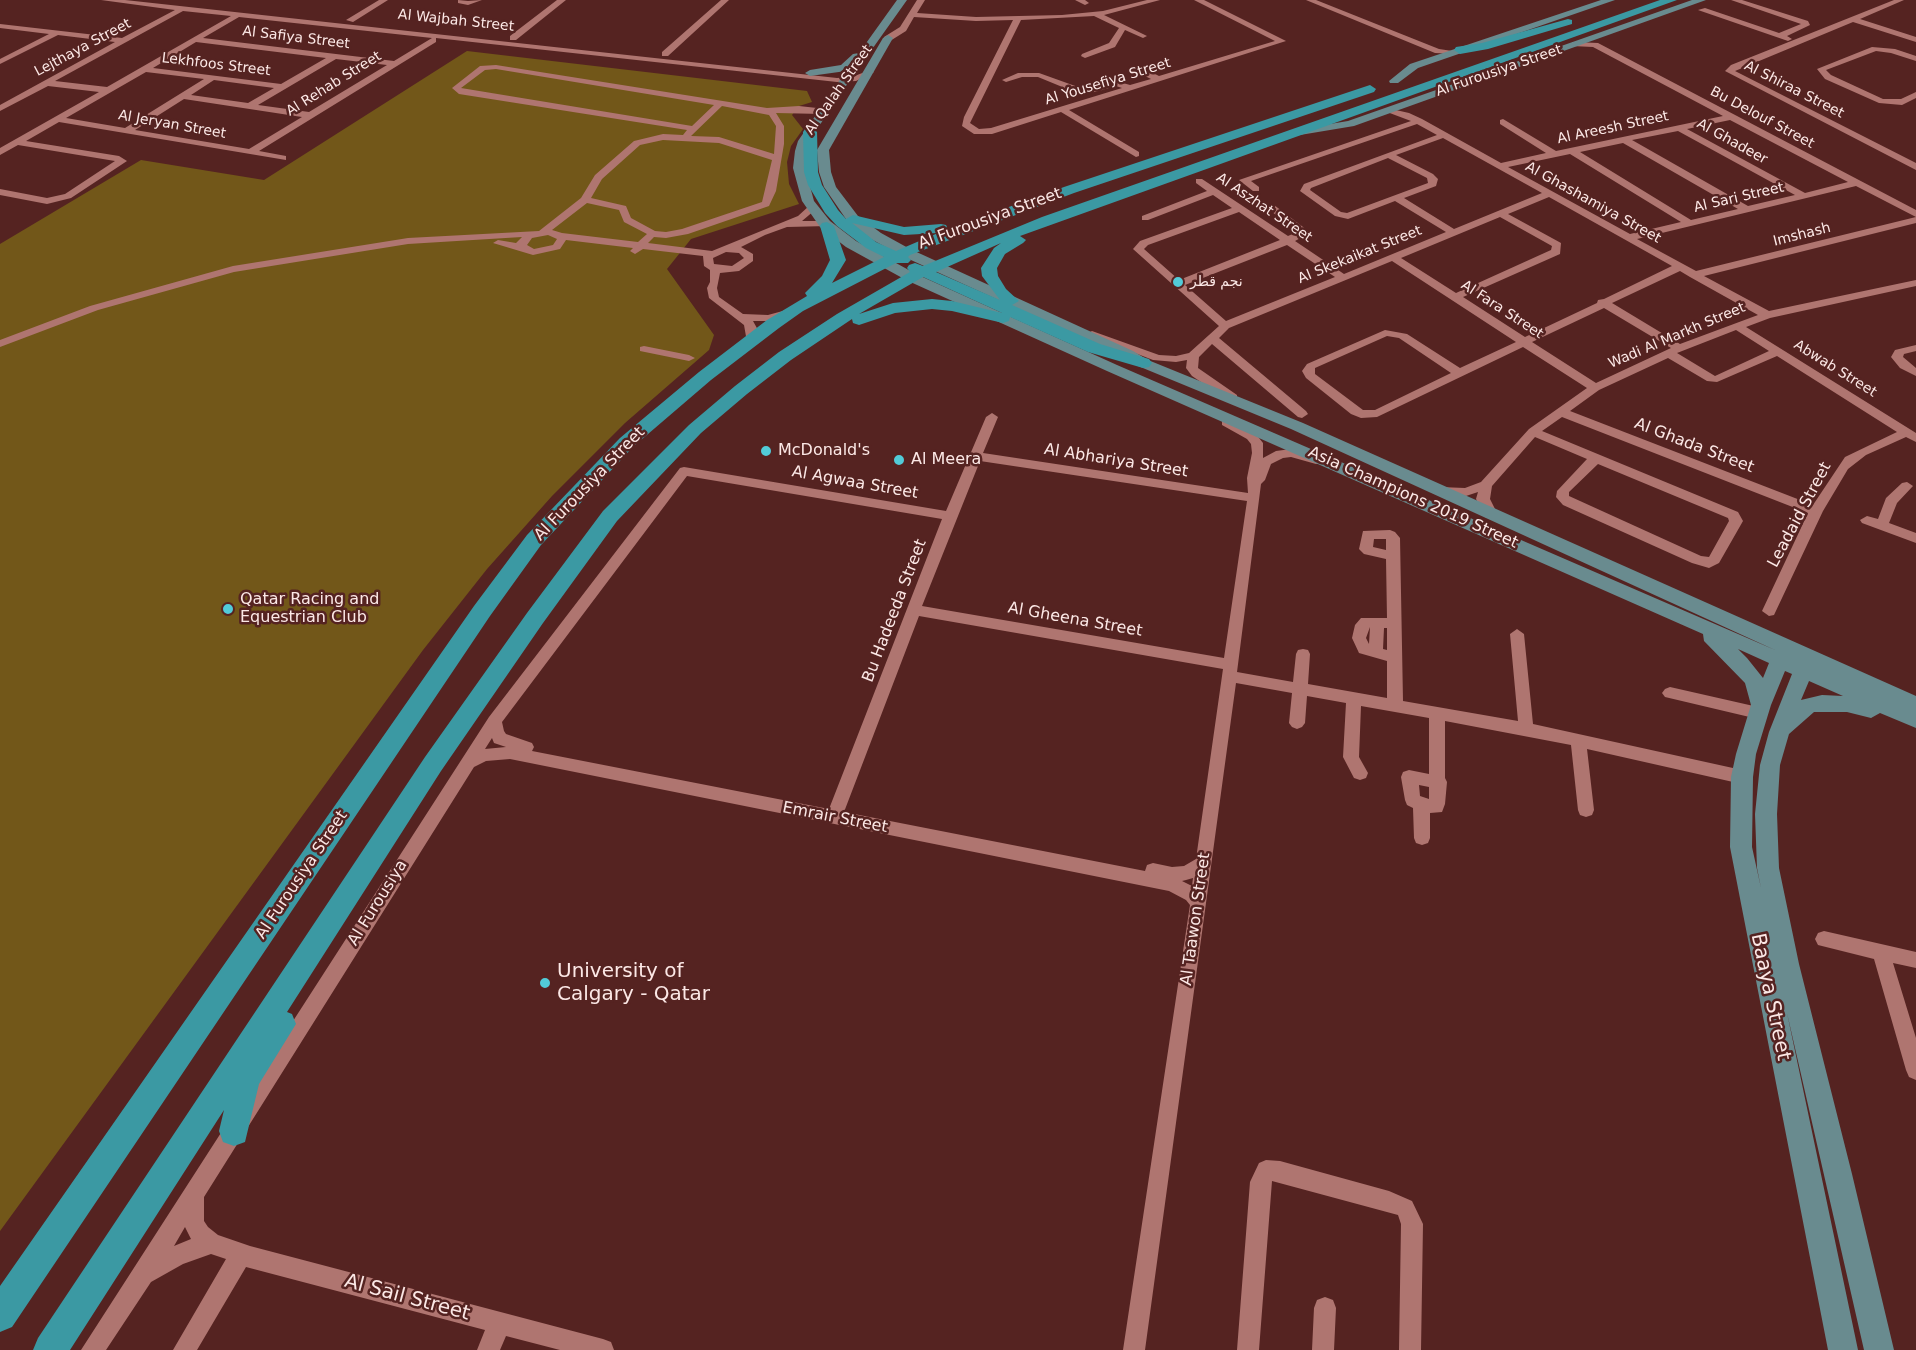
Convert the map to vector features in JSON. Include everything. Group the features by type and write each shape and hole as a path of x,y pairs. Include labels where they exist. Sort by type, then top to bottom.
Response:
{"highway":[{"name":"Al Furousiya Street","path":"50,1350 433,764 610,516 695,429 779,361 843,317 909,264 935,239 1069,190 1633,0"},
{"path":"1595,40 1610,27 1659,8 1669,1"},
{"name":"Al Furousiya Street","path":"0,1316 482,611 534,540 627,442 747,328 909,264 1043,222 1479,66 1669,1"},
{"path":"1457,51 1484,46 1569,22"},
{"path":"1479,66 1571,46"},
{"path":"810,132 811,172 816,185 832,213 859,237 909,264 1094,348 1143,363"},
{"path":"541,610 560,562 599,507 632,470 692,412 758,357 802,325 859,290 909,264 974,235 1186,158 1204,146"},
{"path":"853,219 884,228 918,231 946,227 1069,190"},
{"path":"1011,301 1000,291 990,276 990,264 999,251 1038,230 1043,222"},
{"path":"794,310 829,278 838,260 826,225"},
{"path":"647,477 682,454 780,371 845,327 868,315 905,306 932,304 952,306 1003,318"},
{"path":"234,1131 246,1079 393,848 433,764"}],"main road":[{"name":"Al Qalah Street","path":"902,0 883,36 871,70 837,123 823,150 825,171 830,188 853,219 909,264"},
{"name":"Al Qalah Street","path":"909,264 826,225 812,208 802,187 799,168 801,151 822,111 913,0"},
{"name":"Al Furousiya Street","path":"1394,81 1411,67 1610,0"},
{"name":"Al Furousiya Street","path":"1294,133 1340,126 1399,110 1571,46 1702,5"},
{"path":"809,75 832,71 851,64 872,37 883,36"},
{"path":"809,75 830,86 831,90 822,111"},
{"path":"823,150 822,140 825,127 853,83 849,79"},
{"name":"Asia Champions 2019 Street","path":"909,264 1011,301 1058,321 1143,363 1240,402 1439,491 1782,653 1916,705"},
{"name":"Asia Champions 2019 Street","path":"909,264 1003,318 1112,368 1676,613 1782,653"},
{"path":"1676,613 1718,641 1740,663 1754,680 1760,709"},
{"name":"Baaya Street","path":"1782,653 1760,709 1742,777 1740,815 1743,866 1844,1350"},
{"name":"Asia Champions 2019 Street","path":"1805,663 1916,720"},
{"name":"Baaya Street","path":"1805,663 1779,732 1770,765 1768,868 1788,964 1879,1350"},
{"path":"1779,732 1802,710 1822,703 1847,704 1864,708 1916,728"}],"street":[{"name":"Al Wajbah Street","path":"105,0 849,79 871,70"},
{"name":"Al Wajbah Street","path":"149,0 809,75"},
{"name":"Al Wajbah Street","path":"172,0 665,54 723,64"},
{"path":"364,12 359,6 368,0"},
{"path":"350,20 384,0"},
{"path":"462,0 461,3 478,0"},
{"path":"513,38 562,0"},
{"path":"665,54 724,0"},
{"name":"Al Qalah Street","path":"883,36 900,32 921,0"},
{"path":"910,15 942,18 1018,19 1095,14 1136,2 1156,0"},
{"name":"Al Yousefiya Street","path":"1018,19 965,124 969,128 984,132 1132,89 1282,41 1198,0"},
{"path":"1310,0 1438,51 1457,51"},
{"path":"1735,0 1801,21 1806,25 1779,36"},
{"name":"Al Shiraa Street","path":"1900,0 1729,71 1916,167"},
{"name":"Al Wajbah Street","path":"133,3 154,9 433,40 494,43"},
{"path":"1702,5 1796,42"},
{"name":"Lejthaya Street","path":"0,108 179,11"},
{"path":"1095,14 1143,36"},
{"path":"0,152 235,17"},
{"path":"1852,19 1916,40"},
{"path":"0,26 124,41"},
{"path":"1085,56 1112,45 1123,27"},
{"path":"1902,36 1916,29"},
{"path":"0,62 57,33"},
{"name":"Al Safiya Street","path":"196,40 393,63"},
{"name":"Al Rehab Street","path":"251,152 433,40"},
{"name":"Bu Delouf Street","path":"1595,40 1731,117 1916,214"},
{"path":"1418,44 1432,52 1436,58"},
{"path":"1916,59 1892,51 1875,49 1821,69 1828,77 1882,101 1902,102 1916,96"},
{"path":"250,106 336,56"},
{"path":"1178,63 1193,70"},
{"path":"692,128 459,91 456,88 483,68 496,67 770,112 822,111"},
{"name":"Lekhfoos Street","path":"145,69 283,87"},
{"path":"1138,69 1160,80"},
{"path":"1006,80 1021,75 1039,75 1071,89 1089,90 1116,83 1132,89"},
{"path":"128,130 212,78"},
{"path":"47,83 108,90"},
{"path":"181,96 309,115"},
{"path":"685,137 721,103"},
{"path":"1063,110 1136,154"},
{"name":"Al Ghashamiya Street","path":"1399,110 1767,315"},
{"path":"0,344 94,308 199,281 401,248 493,243 541,252 556,247 638,248 652,234 666,235 684,232 763,207 771,191 778,159 780,126 770,112"},
{"name":"Al Areesh Street","path":"1500,166 1731,117"},
{"name":"Al Jeryan Street","path":"57,119 283,158"},
{"path":"1256,189 1244,180 1419,121"},
{"path":"1503,122 1555,155"},
{"name":"Al Ghadeer","path":"1678,128 1804,196"},
{"path":"1388,155 1433,179 1433,184 1348,216 1338,214 1305,191 1307,186 1388,155 1444,135"},
{"path":"558,234 588,201 598,177 637,143 663,137 719,140 778,159"},
{"path":"1625,140 1747,210"},
{"path":"0,192 47,201 68,196 122,161 16,142"},
{"path":"1572,151 1689,223"},
{"path":"1905,162 1916,159"},
{"name":"Al Aszhat Street","path":"1199,181 1343,278"},
{"name":"Al Sari Street","path":"1627,238 1857,183"},
{"path":"1146,218 1215,191"},
{"name":"Al Skekaikat Street","path":"1192,356 1225,326 1548,194"},
{"path":"1398,199 1453,232"},
{"path":"522,247 524,239 588,201 623,208 627,220 650,230 652,234"},
{"path":"1176,284 1300,234 1302,230 1271,207"},
{"path":"711,261 761,233 801,218 812,208"},
{"path":"1225,326 1138,249 1144,243 1241,208"},
{"path":"1455,297 1557,252 1557,245 1502,214"},
{"name":"Imshash","path":"1694,275 1916,220"},
{"path":"786,224 826,225"},
{"path":"0,352 90,316 233,269 347,249 408,242 539,232 711,261 728,270"},
{"path":"556,247 562,239 558,234"},
{"path":"747,328 714,298 712,288 728,270 747,263 749,256 746,252 747,244 750,240"},
{"path":"731,248 746,252"},
{"name":"Al Fara Street","path":"1393,257 1595,388"},
{"path":"711,261 715,282"},
{"path":"1459,373 1403,336 1391,333 1385,333 1319,362 1311,366 1308,371 1310,376 1355,411 1377,413 1523,342 1602,302 1679,267"},
{"name":"Wadi Al Markh Street","path":"1486,485 1533,432 1595,388 1674,350 1767,315 1916,283"},
{"path":"1602,302 1674,350 1711,379 1778,351"},
{"path":"1058,321 1156,358 1176,359 1192,356 1192,368 1196,374 1240,402"},
{"name":"Abwab Street","path":"1737,326 1911,435"},
{"path":"1213,339 1302,414"},
{"path":"1916,348 1899,352 1897,357 1904,366 1916,373"},
{"path":"644,349 689,358"},
{"name":"Al Taawon Street","path":"1112,368 1251,436 1259,447 1254,469 1254,493 1199,903 1134,1350"},
{"name":"Al Ghada Street","path":"1561,412 1816,511"},
{"name":"Bu Hadeeda Street","path":"835,813 950,516 992,417"},
{"path":"1533,432 1596,458 1734,515 1736,521 1713,560 1709,563 1697,560 1568,502 1562,497 1563,491 1596,458"},
{"name":"Leadaid Street","path":"1769,611 1816,511 1849,460 1911,435"},
{"name":"Al Taawon Street","path":"1254,493 1267,461 1280,454 1291,453 1308,457 1396,490"},
{"name":"Al Abhariya Street","path":"974,456 1254,493"},
{"name":"Al Agwaa Street","path":"684,471 950,516"},
{"name":"Al Furousiya","path":"92,1350 195,1194 494,721 684,471"},
{"path":"1439,491 1466,492 1486,485"},
{"path":"1486,485 1483,499 1491,515"},
{"path":"1882,525 1891,501 1907,486"},
{"path":"1867,520 1916,538"},
{"path":"1392,556 1395,704"},
{"name":"Al Gheena Street","path":"915,610 1229,670 1300,688 1526,729 1742,777"},
{"path":"1394,623 1377,622 1362,625 1359,638 1364,649 1394,658"},
{"path":"1517,634 1526,729"},
{"path":"1297,723 1303,654"},
{"path":"1670,693 1760,709"},
{"path":"1354,697 1351,757 1360,773"},
{"path":"1437,712 1439,782 1437,806 1421,804 1413,800 1409,777 1439,782"},
{"name":"Emrair Street","path":"494,721 497,735 506,742 1172,884 1191,895 1199,903"},
{"path":"1578,740 1586,810"},
{"name":"Emrair Street","path":"466,763 484,755 510,753 1172,874 1193,871 1204,863"},
{"path":"1421,804 1422,837"},
{"path":"1824,939 1916,960"},
{"path":"1881,953 1916,1070"},
{"path":"1248,1350 1260,1182 1266,1170 1389,1201 1405,1208 1412,1224 1410,1350"},
{"path":"195,1194 192,1209 194,1223 200,1235 211,1243"},
{"path":"143,1275 177,1255 211,1243"},
{"name":"Al Sail Street","path":"211,1243 242,1254 603,1350"},
{"path":"184,1350 242,1254"},
{"path":"1323,1350 1325,1308"},
{"path":"488,1350 500,1323"}],"shaded area":[{"name":"Qatar Racing and Equestrian Club","path":"467,51 807,91 812,102 799,106 792,115 803,129 791,146 787,162 789,184 799,204 691,239 667,269 714,335 709,350 625,423 552,496 487,569 423,650 0,1231 0,244 141,160 264,180"}],"place":[{"name":"نجم قطر","path":"1178,282"},
{"name":"McDonald's","path":"766,451"},
{"name":"Al Meera","path":"899,460"},
{"name":"Qatar Racing and Equestrian Club","path":"228,609"},
{"name":"University of Calgary - Qatar","path":"545,983"}]}
